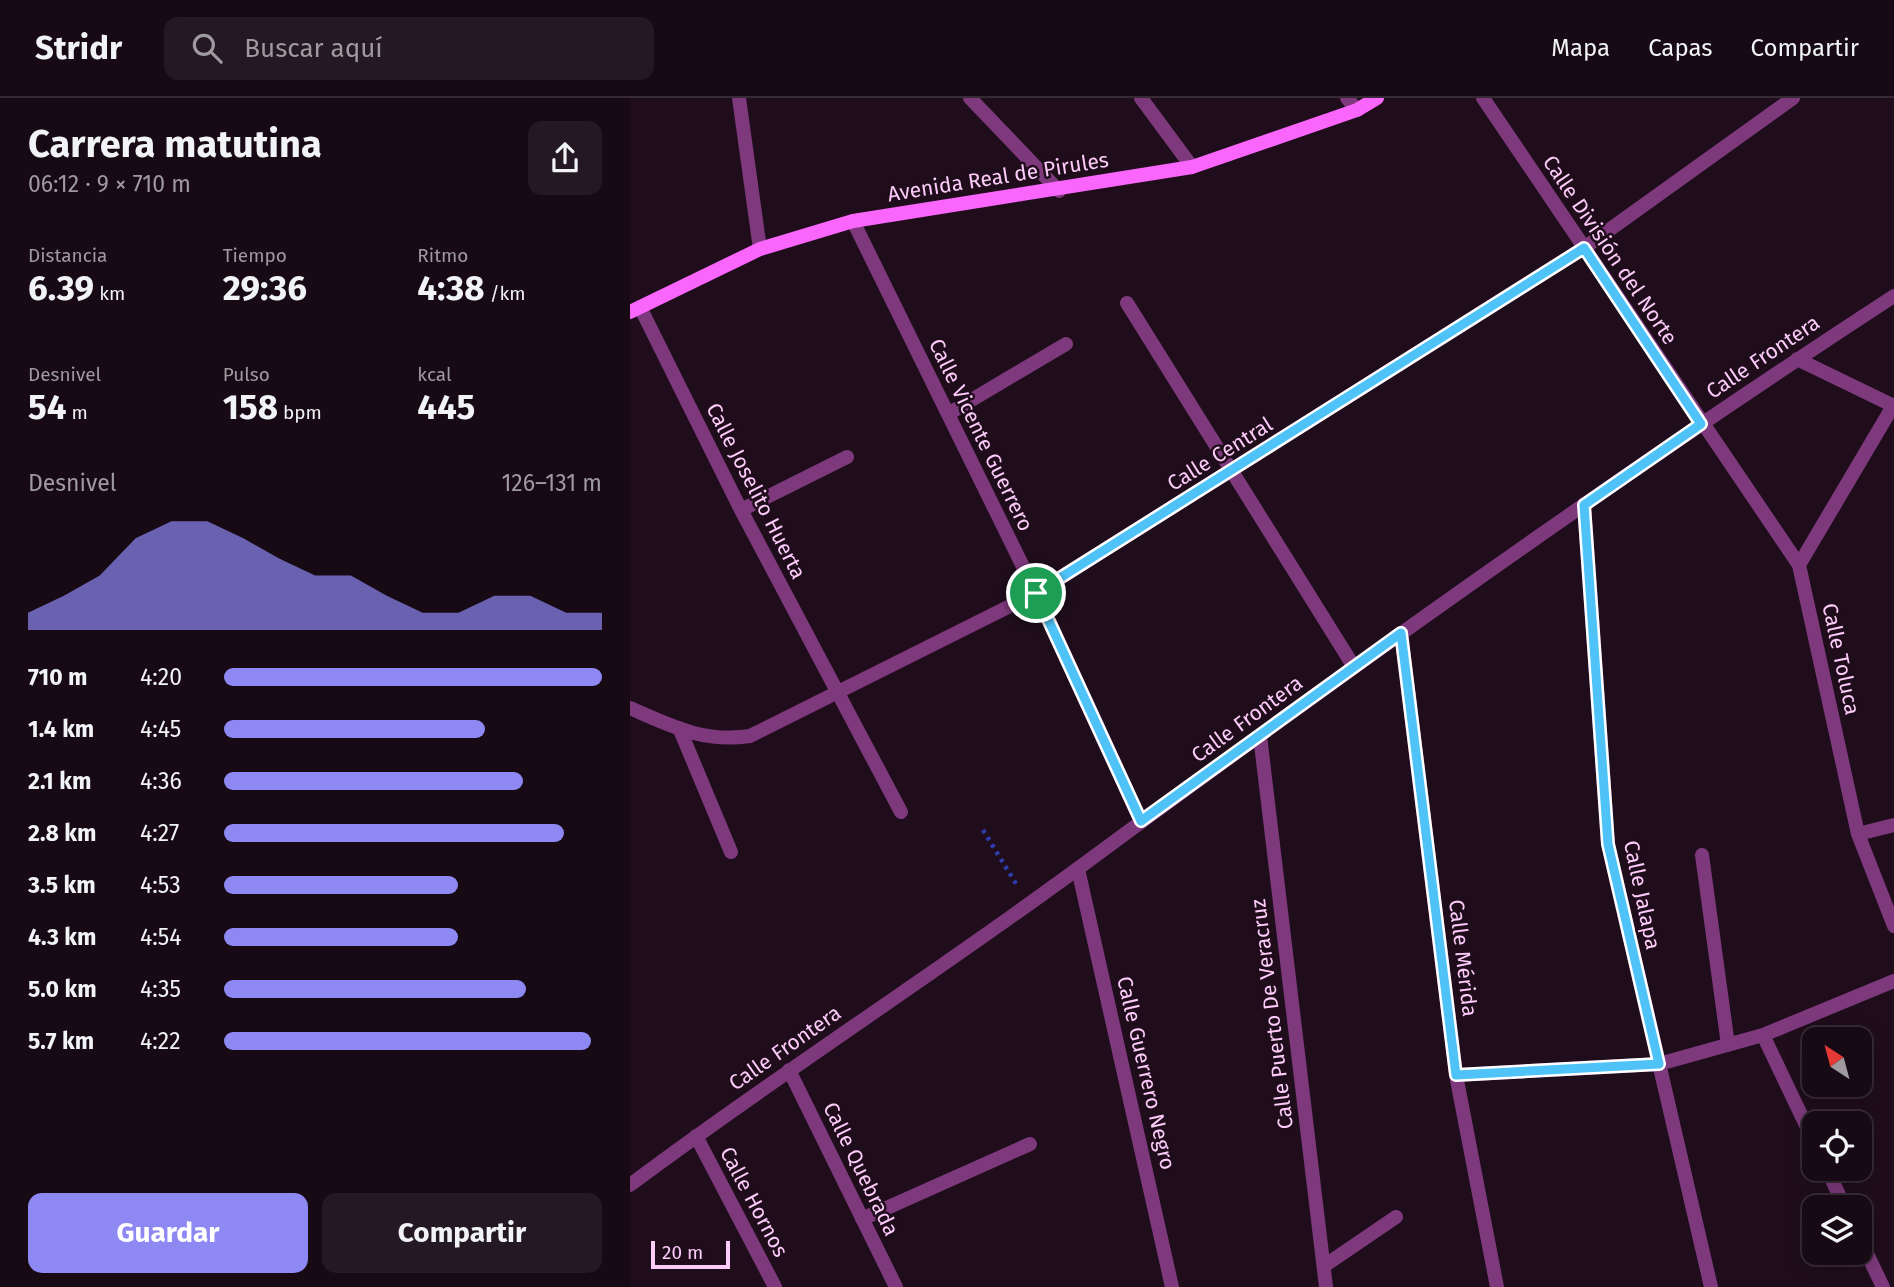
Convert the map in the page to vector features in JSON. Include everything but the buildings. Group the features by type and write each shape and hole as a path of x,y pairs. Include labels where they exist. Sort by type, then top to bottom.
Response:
{"street":[{"path":"739,98 760,249"},
{"path":"970,98 1059,191"},
{"path":"1141,98 1192,167"},
{"path":"1348,98 1357,110"},
{"name":"Avenida Real de Pirules","path":"635,310 760,249 853,221 1059,191 1192,167 1357,110 1377,98"},
{"name":"Calle División del Norte","path":"1483,98 1701,424"},
{"name":"Calle Central","path":"630,708 680,730 724,740 750,736 1036,593 1231,473 1584,248 1793,98"},
{"name":"Calle Vicente Guerrero","path":"853,221 1036,593 1141,821"},
{"name":"Calle Frontera","path":"630,1185 789,1070 1078,869 1401,633 1701,424 1894,296"},
{"path":"1127,303 1354,667"},
{"name":"Calle Joselito Huerta","path":"635,310 901,812"},
{"path":"948,414 1066,344"},
{"path":"1797,359 1894,406 1799,565"},
{"name":"Calle Toluca","path":"1701,424 1799,565 1858,834 1894,926"},
{"path":"741,510 847,457"},
{"name":"Calle Jalapa","path":"1584,505 1608,844 1711,1287"},
{"name":"Calle Mérida","path":"1401,633 1456,1075 1497,1287"},
{"path":"680,730 731,852"},
{"name":"Calle Puerto De Veracruz","path":"1260,736 1326,1287"},
{"path":"1858,834 1894,825"},
{"path":"1702,855 1727,1045"},
{"name":"Calle Guerrero Negro","path":"1078,869 1172,1287"},
{"path":"1456,1075 1659,1064 1763,1035 1894,981"},
{"path":"1763,1035 1802,1116"},
{"name":"Calle Quebrada","path":"789,1070 895,1287"},
{"name":"Calle Hornos","path":"696,1136 775,1287"},
{"path":"862,1219 1030,1144"},
{"path":"1324,1266 1395,1217"},
{"path":"1872,1264 1883,1287"}],"path":[{"path":"983,830 1028,903"}],"route":[{"path":"1584,248 1701,424 1584,505 1608,844 1659,1064 1456,1075 1401,633 1141,821 1036,593 1231,473 1584,248"}]}
